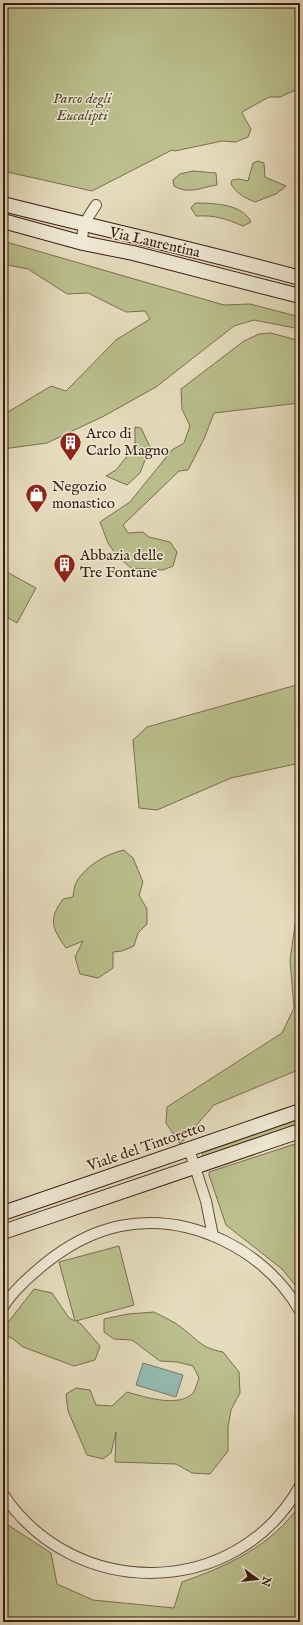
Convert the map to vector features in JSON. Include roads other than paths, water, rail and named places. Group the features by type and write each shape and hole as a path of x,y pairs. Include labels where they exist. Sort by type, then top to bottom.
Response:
{"main road":[{"name":"Via Laurentina","path":"3,204 198,251 300,278"},
{"name":"Via Laurentina","path":"3,221 82,243 133,253 300,296"},
{"name":"Viale del Tintoretto","path":"3,1213 300,1111"},
{"path":"3,1232 298,1132"}],"street":[{"path":"82,243 84,224 96,205"},
{"path":"189,1149 206,1201 213,1236"},
{"path":"4,1304 24,1281 52,1258 74,1243 100,1232 120,1226 157,1224 189,1228 213,1236 240,1250 262,1265 285,1290 300,1311"},
{"path":"3,1494 30,1527 64,1552 85,1562 106,1568 133,1573 151,1574 178,1571 198,1566 218,1559 240,1548 272,1522 289,1503 300,1486"}],"water":[{"path":"143,1363 183,1375 176,1397 136,1385"}],"place":[{"name":"Arco di Carlo Magno","path":"71,462"},
{"name":"Negozio monastico","path":"37,514"},
{"name":"Abbazia delle Tre Fontane","path":"65,584"}],"park label":[{"name":"Parco degli Eucalipti","path":"82,106"}]}
